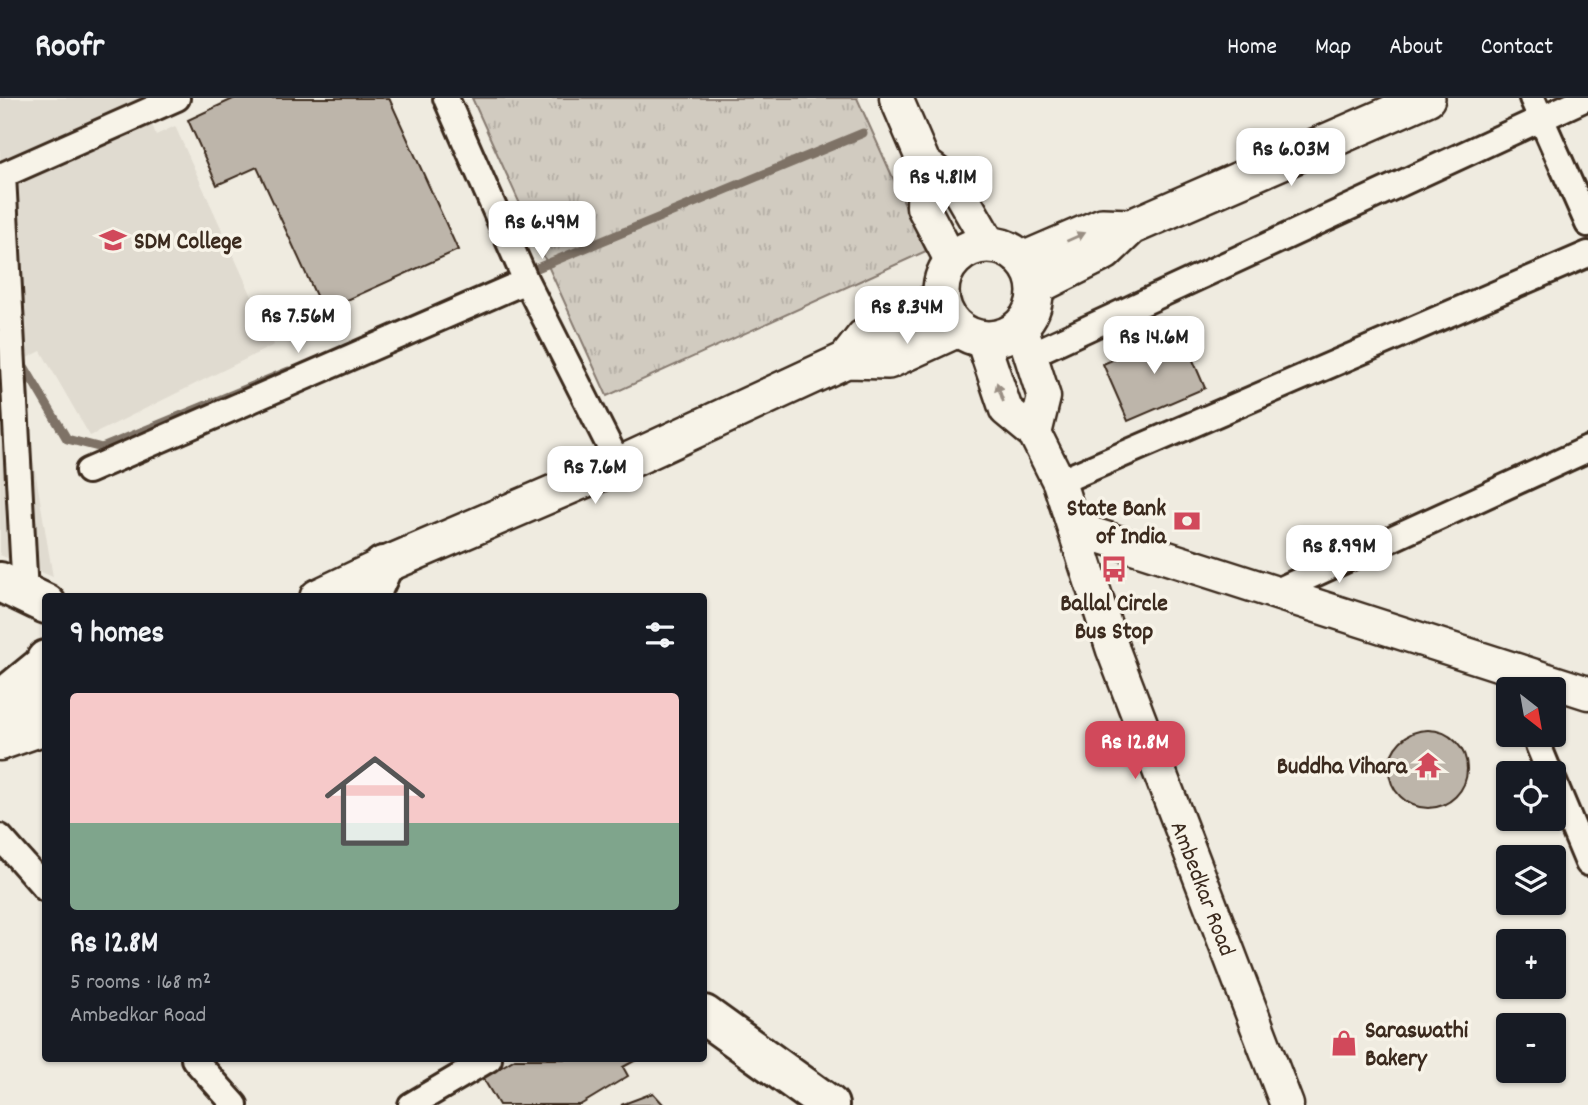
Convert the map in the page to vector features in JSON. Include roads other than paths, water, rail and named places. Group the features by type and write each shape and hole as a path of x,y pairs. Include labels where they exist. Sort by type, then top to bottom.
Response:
{"main road":[{"path":"1029,274 1102,226 1131,227 1424,99"},
{"path":"990,245 1014,252 1029,274 1034,301 1025,341 1009,334 996,338 970,334 950,321 941,298 945,272 952,262 969,249 990,245"},
{"path":"846,360 864,337 941,298"},
{"path":"332,593 376,581 846,360 888,361 970,334"},
{"path":"0,701 42,667"},
{"path":"707,1016 829,1105"}],"street":[{"path":"24,593 3,176 177,98"},
{"path":"446,98 526,281 541,306 619,465"},
{"path":"896,98 925,163 923,207 952,262"},
{"path":"1034,434 1044,397 1025,341 1537,108 1586,98"},
{"path":"1537,108 1588,224"},
{"path":"925,163 957,188 990,245"},
{"path":"1059,482 1588,254"},
{"path":"88,471 526,281"},
{"name":"Ambedkar Road","path":"970,334 1006,410 1034,434 1059,482 1113,650 1287,1105"},
{"path":"1275,592 1588,449"},
{"path":"1074,528 1275,592 1507,677"},
{"path":"1566,689 1588,693"},
{"path":"0,714 42,698"},
{"path":"0,744 42,729"},
{"path":"1566,811 1588,863"},
{"path":"0,837 42,884"},
{"path":"197,1062 235,1105"},
{"path":"411,1105 484,1062"}],"waterway":[{"path":"525,273 863,133"},
{"path":"21,361 67,439 102,448 289,371"}],"place":[{"name":"SDM College","path":"113,240"},
{"name":"State Bank of India","path":"1187,521"},
{"name":"Ballal Circle Bus Stop","path":"1114,569"},
{"name":"Buddha Vihara","path":"1428,765"},
{"name":"Saraswathi Bakery","path":"1344,1043"}]}
